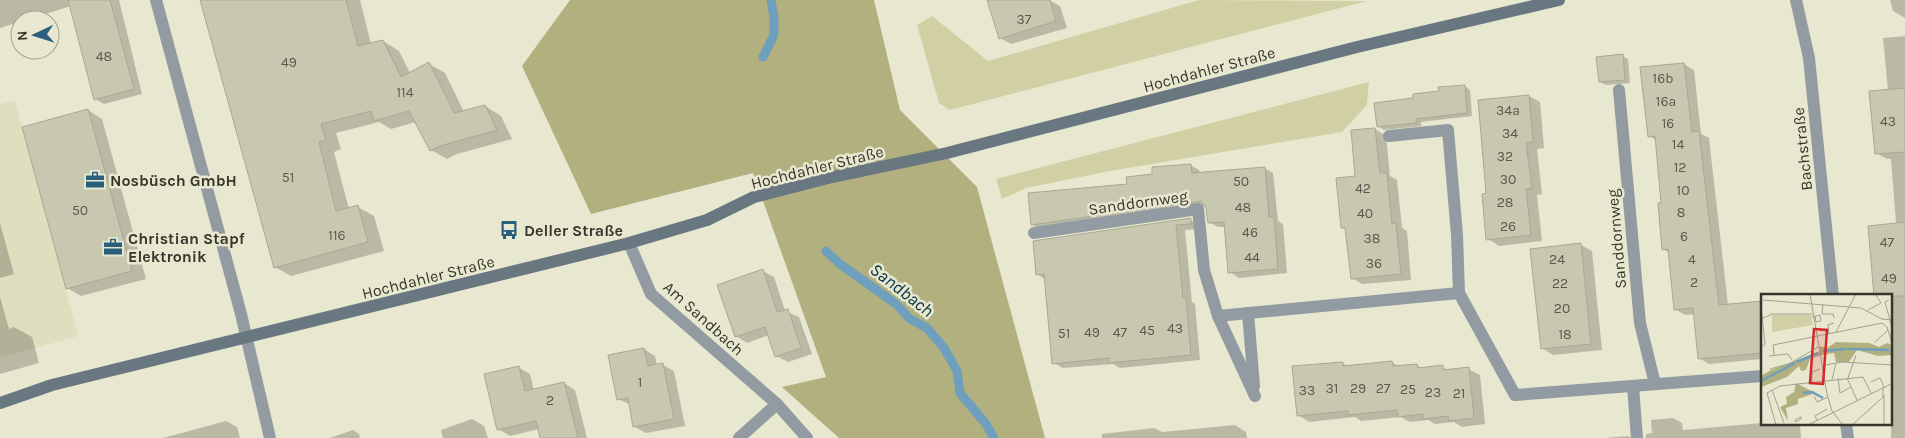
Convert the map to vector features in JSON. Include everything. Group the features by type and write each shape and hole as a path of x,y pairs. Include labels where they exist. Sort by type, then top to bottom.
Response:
{"street":[{"path":"156,0 246,336 270,438"},
{"name":"Hochdahler Straße","path":"0,403 52,385 246,336 446,290 629,243 707,220 754,197 828,178 947,153 1357,47 1559,0"},
{"name":"Bachstraße","path":"1796,0 1809,58 1833,294"},
{"name":"Sanddornweg","path":"1618,90 1640,323 1655,384"},
{"path":"1389,136 1448,130 1457,235 1459,293 1514,395 1761,376"},
{"name":"Sanddornweg","path":"1034,233 1198,209 1204,270 1218,316 1255,396 1248,313"},
{"name":"Am Sandbach","path":"629,243 651,294 777,404 807,438"},
{"path":"1218,316 1459,293"},
{"path":"1633,386 1637,438"},
{"path":"739,438 777,404"}],"shaded area":[{"path":"570,0 874,0 900,110 977,187 1045,438 839,438 782,387 826,377 753,173 591,214 522,66"},
{"path":"1199,0 1367,1 950,110 939,103 917,25 932,16 988,61"},
{"path":"1369,82 1367,105 1342,132 1110,171 1026,188 1002,199 996,179"},
{"path":"15,100 78,336 0,358 0,104"}],"building":[{"path":"68,0 110,0 134,89 94,100"},
{"path":"200,0 346,0 358,46 383,40 401,77 429,62 454,113 485,105 497,130 440,146 430,151 409,111 374,121 371,111 321,124 326,140 319,142 336,211 358,205 368,242 274,268"},
{"path":"987,0 1050,0 1056,21 999,39"},
{"path":"1623,54 1625,80 1599,82 1596,57"},
{"path":"1684,63 1692,132 1699,131 1719,305 1761,301 1761,353 1698,359 1693,308 1674,310 1668,249 1662,250 1658,203 1661,203 1655,136 1648,137 1640,67"},
{"path":"1465,85 1467,113 1416,119 1416,123 1377,127 1374,103 1413,98 1413,94 1439,91 1438,87"},
{"path":"1905,88 1905,152 1875,154 1869,91"},
{"path":"1529,95 1533,142 1526,143 1532,188 1526,189 1531,235 1486,240 1482,194 1486,193 1478,100"},
{"path":"88,109 132,271 66,289 22,127"},
{"path":"1375,128 1380,173 1387,173 1392,224 1396,223 1401,274 1351,279 1345,228 1341,228 1336,178 1355,176 1351,130"},
{"path":"1191,164 1192,173 1265,167 1269,217 1274,217 1278,269 1228,273 1224,222 1208,223 1206,208 1201,201 1031,225 1028,193 1127,184 1126,177 1152,174 1152,167"},
{"path":"1191,218 1191,224 1176,225 1183,298 1186,298 1191,355 1109,363 1109,358 1052,364 1044,274 1036,275 1033,241"},
{"path":"1905,222 1905,296 1874,294 1868,226"},
{"path":"1581,243 1591,344 1541,349 1530,249"},
{"path":"763,269 777,312 788,309 801,348 775,357 765,327 735,337 717,285"},
{"path":"644,348 648,366 663,363 674,419 633,427 628,398 617,400 608,355"},
{"path":"1392,361 1393,366 1417,364 1418,368 1443,365 1443,370 1469,367 1474,418 1449,421 1448,416 1423,419 1423,414 1398,417 1397,410 1348,415 1348,411 1297,416 1292,366 1343,362 1343,366"},
{"path":"519,366 525,391 564,382 578,438 540,438 536,421 497,430 484,374"}],"waterway":[{"name":"Sandbach","path":"763,57 774,35 771,0"},
{"name":"Sandbach","path":"826,251 840,264 896,304 910,319 927,328 944,348 957,371 960,393 986,424 994,438"}],"place":[{"name":"Nosbüsch GmbH","path":"95,180"},
{"name":"Deller Straße","path":"509,230"},
{"name":"Christian Stapf Elektronik","path":"113,247"}]}
